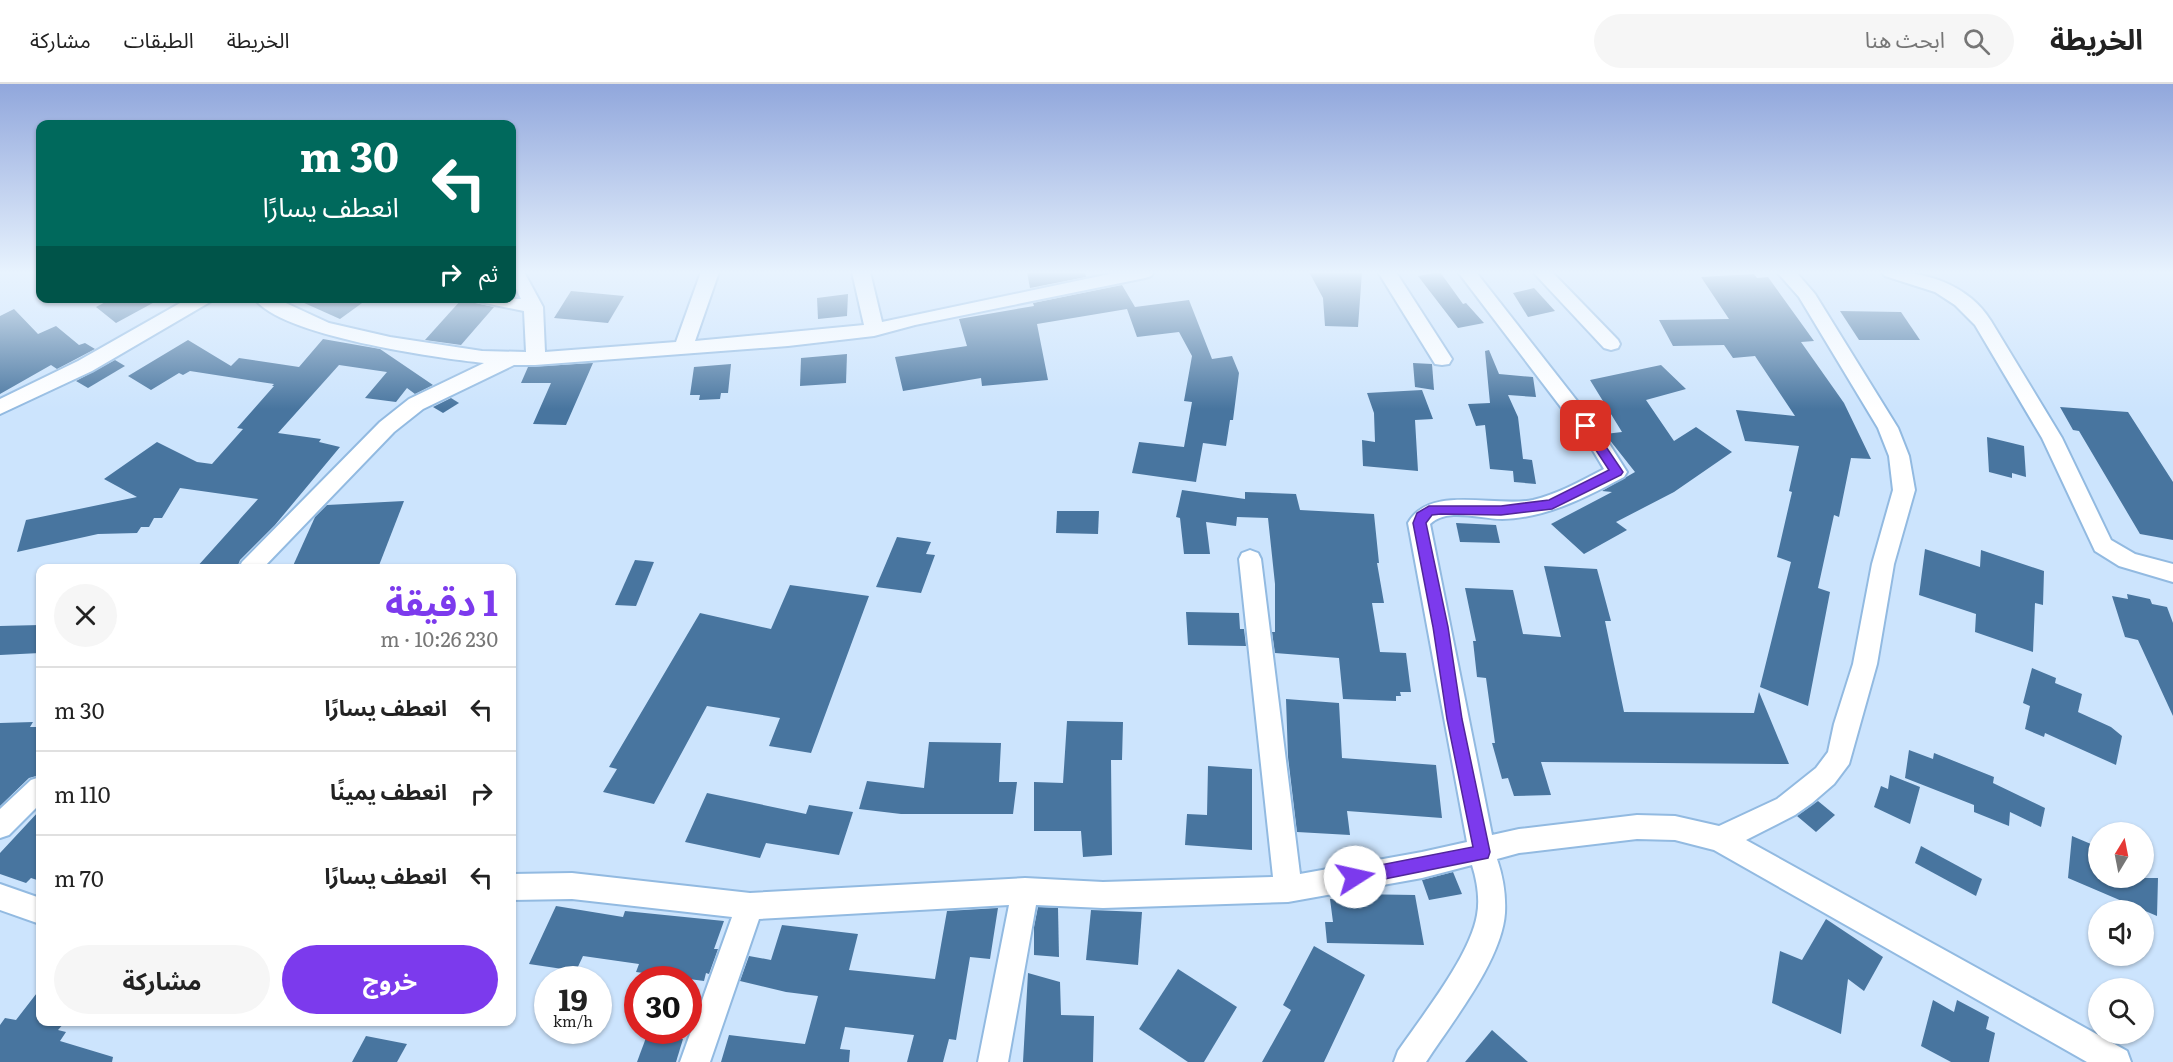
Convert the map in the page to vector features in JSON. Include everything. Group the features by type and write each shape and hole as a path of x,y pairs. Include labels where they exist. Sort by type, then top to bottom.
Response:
{"street":[{"path":"0,407 85,366 170,318"},
{"path":"300,318 324,328 423,349 535,359 788,340 874,330 922,318"},
{"path":"535,359 538,333 536,318"},
{"path":"683,348 694,318"},
{"path":"871,318 874,330"},
{"path":"1416,318 1442,359"},
{"path":"1409,1062 1479,954 1491,915 1491,882 1482,852 1455,719 1440,627 1419,523 1422,516 1429,511 1441,509 1501,511 1552,504 1617,472 1590,431 1502,318"},
{"path":"1586,318 1611,344"},
{"path":"1720,839 1786,807 1824,776 1840,756 1846,724 1865,664 1883,564 1904,490 1899,456 1888,428 1820,318"},
{"path":"1979,318 2052,438 2103,545 2111,553 2124,560 2173,573"},
{"path":"254,564 387,427 416,404 511,358"},
{"path":"1250,559 1288,889"},
{"path":"0,826 36,792"},
{"path":"516,887 572,886 750,906 1024,891 1103,895 1288,889 1482,852 1519,842 1637,827 1675,828 1720,839 2116,1062"},
{"path":"993,1062 1024,891"},
{"path":"0,897 36,910"},
{"path":"695,1062 750,906"}],"building":[{"path":"0,318 22,318 38,334 56,326 79,345 85,343 95,349 57,369 51,365 0,394"},
{"path":"109,318 126,318 116,323"},
{"path":"445,318 485,318 461,345 425,340"},
{"path":"554,318 611,318 608,323"},
{"path":"1075,318 1037,324 1048,380 982,386 981,378 903,391 895,357 967,346 959,319"},
{"path":"1130,318 1196,318 1212,359 1232,356 1239,373 1233,420 1230,420 1226,446 1203,443 1196,482 1132,473 1139,442 1184,447 1192,402 1184,401 1192,356 1179,332 1137,337"},
{"path":"1324,318 1359,318 1358,327 1325,326"},
{"path":"1450,318 1479,318 1484,323 1458,328"},
{"path":"1797,318 1814,341 1801,342 1844,403 1871,459 1851,458 1839,517 1834,515 1818,588 1830,592 1808,706 1760,687 1791,562 1777,557 1792,492 1789,491 1799,446 1745,441 1736,410 1795,416 1755,356 1733,358 1724,345 1673,346 1659,320"},
{"path":"1844,318 1905,318 1920,340 1859,340"},
{"path":"323,339 380,349 433,385 415,394 407,388 396,402 365,398 387,372 339,365 278,433 321,439 319,442 340,447 275,525 238,564 200,564 258,499 180,488 162,518 154,518 149,527 141,527 137,533 98,534 17,552 26,520 137,497 104,479 157,442 197,462 212,464 243,429 237,428 274,386 272,386 274,384 190,371 183,375 179,373 151,390 128,376 188,340 231,366 239,358 299,367"},
{"path":"1489,350 1499,374 1533,377 1536,397 1508,395 1518,417 1523,459 1532,460 1536,484 1514,482 1513,471 1490,469 1485,425 1476,426 1468,404 1490,403 1485,351"},
{"path":"847,354 846,383 800,386 801,358"},
{"path":"115,360 125,366 88,388 76,381"},
{"path":"593,363 566,425 533,424 551,383 521,383 528,367"},
{"path":"1413,363 1432,364 1434,390 1415,387"},
{"path":"731,364 728,393 721,393 720,399 699,400 700,395 690,395 694,367"},
{"path":"1661,365 1686,389 1646,400 1674,441 1696,427 1732,452 1674,492 1616,522 1627,530 1584,554 1551,524 1612,492 1602,491 1635,472 1605,434 1622,432 1590,380"},
{"path":"1422,390 1433,419 1415,420 1418,471 1363,466 1362,440 1375,442 1374,413 1367,393"},
{"path":"451,398 459,403 443,413 433,407"},
{"path":"2060,407 2128,412 2173,482 2173,540 2140,534 2079,431 2073,430"},
{"path":"1987,437 2024,446 2026,477 2012,473 2012,478 1989,472"},
{"path":"1182,490 1245,499 1245,492 1296,494 1300,510 1374,514 1379,563 1377,563 1384,603 1372,603 1380,652 1406,653 1411,692 1400,692 1401,696 1396,696 1396,701 1343,699 1339,658 1275,653 1272,632 1275,632 1275,584 1268,518 1237,517 1236,526 1206,522 1210,554 1184,554 1180,518 1176,517"},
{"path":"404,501 380,564 294,564 315,517 327,505"},
{"path":"1057,511 1099,511 1098,534 1056,533"},
{"path":"1456,523 1496,525 1500,543 1460,542"},
{"path":"897,537 931,542 926,554 935,555 921,593 876,587"},
{"path":"1925,549 1980,567 1981,550 2044,571 2043,605 2035,603 2033,652 1975,632 1976,614 1919,595"},
{"path":"635,560 654,562 636,606 615,605"},
{"path":"1544,566 1597,569 1611,621 1605,621 1624,712 1754,713 1759,692 1789,764 1541,762 1551,795 1514,796 1508,778 1502,779 1492,743 1495,743 1486,678 1477,677 1473,641 1476,641 1465,588 1513,590 1523,634 1561,637"},
{"path":"790,585 869,596 811,753 769,746 780,718 707,706 654,804 603,792 617,769 609,767 700,613 771,629"},
{"path":"2127,594 2150,599 2152,604 2167,607 2173,623 2173,716 2138,640 2125,637 2112,596 2128,599"},
{"path":"1186,612 1239,613 1240,629 1244,629 1246,646 1188,645"},
{"path":"36,625 36,653 0,655 0,626"},
{"path":"2032,668 2056,678 2055,683 2082,694 2078,712 2111,727 2122,736 2116,765 2045,733 2044,737 2025,729 2030,706 2023,703"},
{"path":"1286,699 1339,703 1342,758 1436,765 1442,818 1347,811 1350,835 1297,832 1288,757"},
{"path":"1067,721 1123,722 1122,760 1111,760 1112,855 1083,857 1081,831 1034,831 1034,782 1063,783"},
{"path":"33,722 30,727 36,727 36,776 29,778 0,806 0,723"},
{"path":"929,742 1001,743 999,782 1017,782 1013,814 901,814 859,809 867,781 924,788"},
{"path":"1909,750 1933,759 1934,753 1994,777 1993,783 2045,808 2041,827 2010,812 2009,826 1974,812 1974,805 1905,778"},
{"path":"1208,766 1252,769 1252,850 1185,845 1187,814 1207,815"},
{"path":"1890,775 1920,787 1910,824 1874,807 1881,786 1888,789"},
{"path":"707,793 806,814 809,805 853,812 839,855 766,843 760,858 685,842"},
{"path":"1818,801 1835,815 1816,832 1797,816"},
{"path":"36,814 36,880 31,878 26,883 0,874 0,853"},
{"path":"2072,836 2088,843 2088,887 2068,878"},
{"path":"1921,846 1982,879 1976,896 1915,863"},
{"path":"1453,872 1462,894 1429,900 1422,880"},
{"path":"2154,878 2158,878 2157,916 2154,915 2154,900 2120,900 2091,888 2154,888"},
{"path":"1352,894 1415,895 1424,945 1327,943 1325,922 1333,922 1330,899 1352,899"},
{"path":"556,906 623,917 625,911 724,921 714,949 718,949 704,981 702,981 702,966 638,966 639,964 583,956 578,966 529,964"},
{"path":"1038,907 1058,908 1059,957 1034,955 1034,927"},
{"path":"998,908 990,959 970,957 956,1040 949,1039 943,1062 907,1062 914,1035 845,1027 840,1049 850,1050 849,1062 721,1062 729,1035 805,1044 818,996 786,992 740,981 749,956 771,960 782,925 858,934 849,970 935,979 947,911"},
{"path":"1091,910 1142,912 1138,965 1086,960"},
{"path":"1826,919 1883,957 1864,991 1848,979 1841,1034 1772,1003 1780,951 1802,960"},
{"path":"1314,946 1365,975 1324,1062 1262,1062 1291,1010 1283,1005"},
{"path":"1178,969 1237,1007 1204,1062 1188,1062 1139,1029"},
{"path":"1028,973 1060,982 1061,1015 1094,1016 1093,1062 1023,1062"},
{"path":"36,994 36,1026 62,1026 58,1030 66,1032 60,1041 113,1057 112,1062 0,1062 0,1025 5,1018 16,1020"},
{"path":"1933,1000 1954,1012 1957,1000 1989,1017 1986,1029 1995,1033 1989,1062 1951,1062 1921,1046"},
{"path":"1492,1030 1528,1062 1465,1062"},
{"path":"366,1036 407,1044 397,1062 352,1062"},
{"path":"644,1044 681,1044 676,1062 637,1062"}],"route":[{"path":"1355,877 1422,866 1482,852 1455,719 1440,627 1421,539 1419,523 1422,516 1429,511 1441,509 1501,511 1552,504 1617,472 1586,426"}]}
